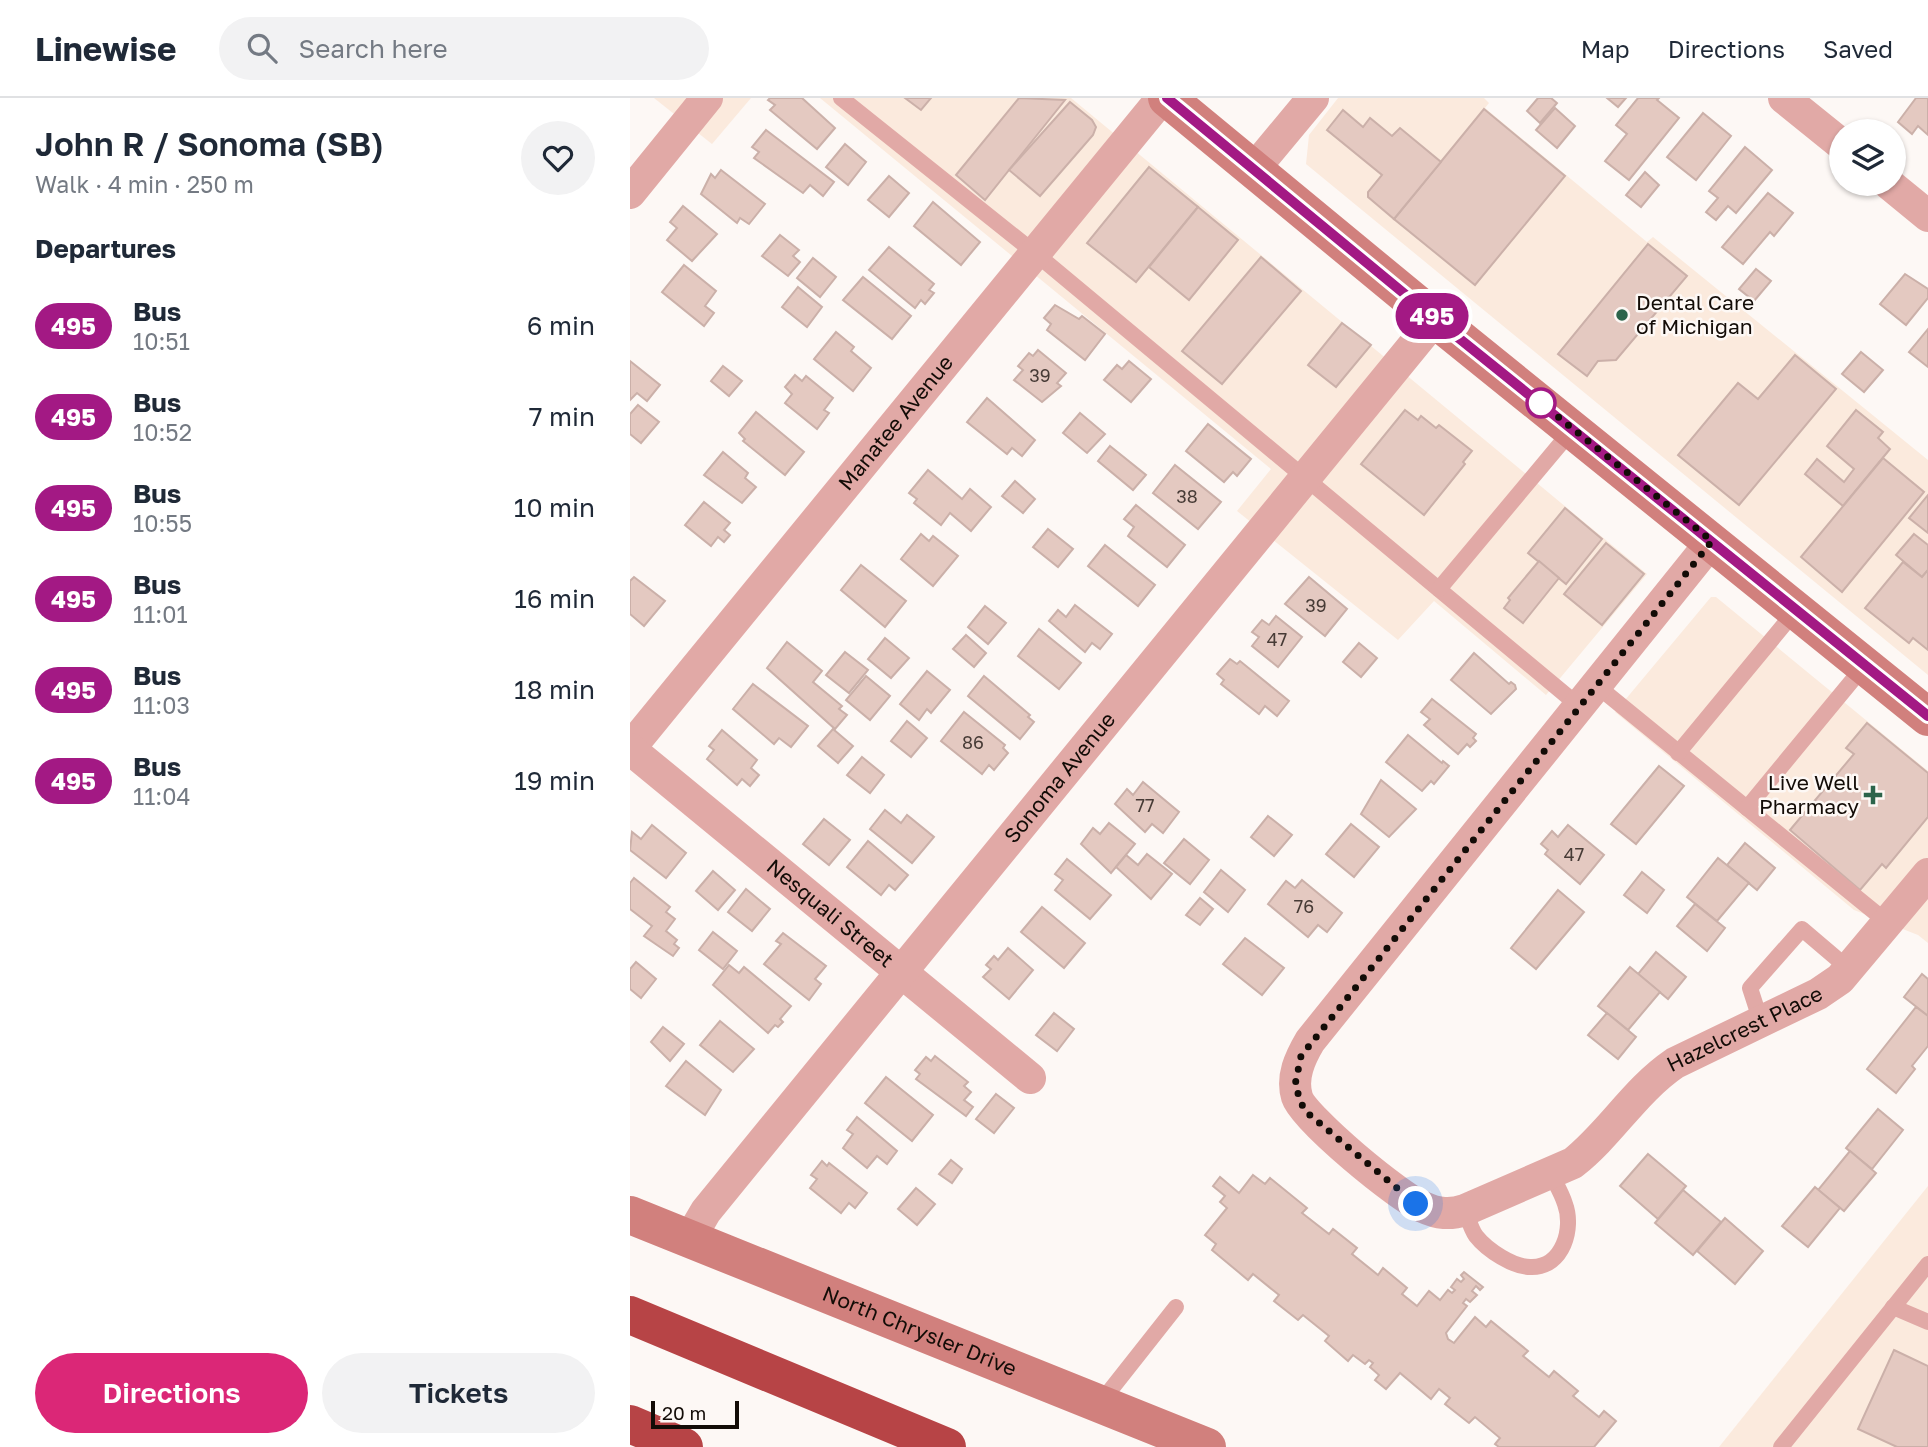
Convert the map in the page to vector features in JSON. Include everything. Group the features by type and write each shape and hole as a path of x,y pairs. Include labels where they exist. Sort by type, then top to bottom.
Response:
{"highway":[{"path":"630,1315 947,1447"},
{"path":"630,1424 684,1447"}],"main road":[{"path":"1167,98 1435,319 1574,428 1928,717"},
{"name":"North Chrysler Drive","path":"630,1215 1101,1402 1207,1447"}],"street":[{"path":"630,193 707,98"},
{"name":"Manatee Avenue","path":"630,749 1162,98"},
{"path":"1254,169 1313,98"},
{"path":"1784,98 1829,135"},
{"path":"1904,196 1928,216"},
{"name":"Sonoma Avenue","path":"689,1240 706,1211 900,971 1435,319"},
{"path":"1588,695 1712,541"},
{"name":"Hazelcrest Place","path":"1588,695 1310,1041 1301,1056 1295,1085 1304,1110 1313,1121 1416,1204 1452,1214 1551,1174 1587,1152 1653,1078 1675,1063 1818,994 1849,969 1928,874"},
{"name":"Nesquali Street","path":"630,749 1030,1078"}],"lane":[{"path":"841,98 1035,253 1439,589 1588,695 1678,752 1888,923"},
{"path":"1439,589 1574,428"},
{"path":"1678,752 1797,609"},
{"path":"1747,808 1865,665"},
{"path":"1761,1022 1753,1006 1750,988 1802,929 1849,969"},
{"path":"1465,1210 1475,1236 1507,1259 1523,1266 1547,1264 1557,1255 1568,1230 1566,1205 1551,1174"},
{"path":"1781,1447 1928,1264"},
{"path":"1101,1402 1176,1307"},
{"path":"1893,1307 1928,1322"}],"shaded area":[{"path":"654,98 751,98 712,144"},
{"path":"820,98 1071,98 1647,574 1546,695 1434,601 1398,640 1237,511 1271,469"},
{"path":"1338,98 1484,98 1489,103 1485,108 1647,242 1653,237 1928,460 1928,675 1306,164 1309,135"},
{"path":"1711,597 1716,597 1928,771 1928,943 1918,935 1854,910 1615,712"},
{"path":"1928,1186 1928,1447 1719,1447"}],"building":[{"path":"802,98 835,128 817,149 770,110 775,105 768,100"},
{"path":"905,98 931,98 921,110"},
{"path":"1019,98 1065,100 985,200 956,175"},
{"path":"1538,98 1551,98 1557,103 1540,123 1527,111"},
{"path":"1607,98 1626,98 1618,107"},
{"path":"1638,98 1659,98 1657,100 1679,118 1629,180 1605,161 1627,134 1616,125"},
{"path":"1916,98 1928,98 1928,135 1918,126 1912,134 1906,129 1906,119 1900,119"},
{"path":"1070,102 1092,120 1096,127 1093,135 1040,196 1009,170"},
{"path":"1555,108 1575,126 1557,148 1536,130"},
{"path":"1484,109 1565,176 1475,285 1394,219"},
{"path":"1343,110 1363,127 1370,118 1392,136 1400,128 1441,162 1394,219 1368,197 1368,192 1382,175 1327,130"},
{"path":"1703,113 1731,136 1696,180 1667,157"},
{"path":"766,130 834,182 823,196 810,185 803,193 754,158 759,152 752,147"},
{"path":"845,144 866,162 848,185 826,167"},
{"path":"1745,147 1772,170 1736,213 1728,206 1716,220 1706,212 1718,198 1709,191"},
{"path":"1149,167 1198,207 1136,282 1087,243"},
{"path":"721,170 765,204 749,224 740,218 737,223 701,194 711,174 715,178"},
{"path":"1645,172 1659,185 1641,207 1626,195"},
{"path":"889,176 909,193 889,217 868,200"},
{"path":"1768,193 1793,213 1774,236 1770,232 1743,264 1722,247"},
{"path":"933,202 980,242 961,265 914,226"},
{"path":"683,206 717,234 692,261 667,240 677,228 670,222"},
{"path":"1198,207 1238,240 1189,300 1149,267"},
{"path":"780,235 799,250 793,256 800,262 788,276 762,256"},
{"name":"Dental Care of Michigan","path":"1648,244 1687,276 1616,360 1598,361 1587,376 1558,354"},
{"path":"889,247 934,284 929,290 934,293 925,304 921,300 915,308 869,270"},
{"path":"1261,257 1301,291 1222,384 1182,351"},
{"path":"813,258 836,277 820,297 797,278"},
{"path":"684,265 716,291 705,306 714,313 704,326 662,292"},
{"path":"1756,269 1771,281 1754,301 1739,289"},
{"path":"1905,274 1928,289 1928,298 1906,325 1880,304"},
{"path":"863,277 911,316 892,339 843,300"},
{"path":"798,287 822,307 807,327 782,307"},
{"path":"1055,305 1079,319 1082,316 1105,334 1085,360 1047,330 1051,324 1044,318"},
{"path":"1342,323 1371,345 1336,387 1308,365"},
{"path":"1928,329 1928,367 1909,352"},
{"path":"836,332 854,347 851,351 871,368 853,391 814,359"},
{"path":"1038,350 1066,373 1057,383 1061,386 1042,402 1014,380 1023,370 1018,366 1029,353 1033,356"},
{"path":"1861,352 1883,370 1864,392 1842,374"},
{"path":"1795,355 1836,389 1739,505 1678,455 1738,383 1758,399"},
{"path":"630,361 660,385 647,401 637,393 630,400"},
{"path":"1129,361 1151,379 1131,402 1104,380 1117,365 1122,369"},
{"path":"723,366 742,381 729,396 711,381"},
{"path":"795,375 802,381 806,376 833,398 824,410 829,413 817,429 785,403 792,394 785,387"},
{"path":"987,398 1035,440 1022,456 1012,448 1007,454 967,422"},
{"path":"638,405 659,422 641,443 630,434 630,414"},
{"path":"1405,410 1418,420 1421,416 1436,428 1439,425 1472,451 1463,462 1465,464 1424,515 1361,464"},
{"path":"1856,410 1883,432 1878,438 1890,449 1843,506 1805,474 1817,459 1844,482 1854,469 1827,446"},
{"path":"756,412 804,452 785,475 743,441 745,439 739,433"},
{"path":"1080,413 1105,434 1087,453 1063,433"},
{"path":"1208,424 1251,459 1237,476 1233,472 1224,482 1186,451"},
{"path":"1110,446 1146,475 1133,490 1098,461"},
{"path":"723,452 748,473 745,478 756,487 742,503 704,475"},
{"path":"1883,458 1924,492 1842,592 1801,557"},
{"path":"1175,465 1221,502 1198,529 1153,493"},
{"path":"928,470 962,499 970,489 991,507 971,531 950,513 941,525 914,503 917,499 909,493"},
{"path":"1015,481 1035,499 1023,513 1002,496"},
{"path":"1928,495 1928,533 1909,518"},
{"path":"704,502 730,523 724,530 730,535 724,542 718,537 711,546 685,525"},
{"path":"1136,505 1185,545 1167,567 1128,536 1134,527 1124,519"},
{"path":"1565,508 1602,539 1566,584 1528,553"},
{"path":"1048,529 1073,549 1058,567 1033,547"},
{"path":"921,534 929,541 933,536 958,556 933,586 901,559"},
{"path":"1914,534 1928,545 1928,570 1922,577 1896,555"},
{"path":"1606,543 1644,574 1602,625 1564,594"},
{"path":"1105,545 1155,585 1138,606 1088,566"},
{"path":"1539,561 1559,578 1523,623 1504,608 1510,600 1508,598"},
{"path":"1903,562 1922,577 1928,570 1928,650 1913,638 1909,643 1865,608"},
{"path":"861,565 906,601 885,627 841,590"},
{"path":"634,577 665,601 644,626 630,614 630,581"},
{"path":"1309,577 1347,609 1325,636 1285,604"},
{"path":"1075,605 1112,634 1100,649 1092,643 1085,652 1049,621 1058,610 1066,617"},
{"path":"985,606 1006,623 988,644 968,627"},
{"path":"1276,616 1302,637 1278,667 1252,646 1259,637 1252,632 1262,620 1269,625"},
{"path":"1039,629 1081,663 1059,689 1018,656"},
{"path":"966,635 986,653 974,667 953,649"},
{"path":"885,638 909,658 891,678 868,659"},
{"path":"787,642 822,671 813,682 842,706 839,709 847,715 835,729 767,668"},
{"path":"1359,643 1377,658 1361,677 1343,662"},
{"path":"845,652 868,670 849,693 826,675"},
{"path":"1474,653 1509,684 1511,682 1515,685 1516,689 1491,714 1451,680"},
{"path":"1230,659 1237,664 1240,661 1289,701 1277,716 1265,706 1259,714 1221,684 1224,680 1217,674"},
{"path":"927,671 950,690 931,713 927,709 919,720 900,704"},
{"path":"866,676 890,696 870,720 846,700"},
{"path":"984,676 1030,715 1028,717 1034,722 1020,739 968,696"},
{"path":"753,684 808,726 791,747 779,738 774,744 733,709"},
{"path":"1432,699 1476,734 1473,738 1476,741 1470,747 1467,744 1458,754 1424,725 1430,719 1421,712"},
{"path":"964,712 1005,745 1003,748 1008,753 994,770 989,765 982,774 941,741"},
{"path":"907,721 927,738 911,757 891,741"},
{"name":"Live Well Pharmacy","path":"1867,723 1928,773 1928,817 1886,868 1882,864 1860,890 1790,830 1854,754 1846,748"},
{"path":"833,729 853,746 838,763 818,746"},
{"path":"722,730 757,760 751,768 759,775 750,786 742,779 737,785 707,759 714,750 709,746"},
{"path":"1408,735 1449,766 1434,784 1431,781 1422,791 1386,762"},
{"path":"862,757 884,775 870,793 847,775"},
{"path":"1659,766 1684,786 1636,844 1611,824"},
{"path":"1381,780 1416,809 1389,837 1361,814"},
{"path":"1143,782 1179,812 1163,833 1152,824 1145,832 1115,804 1127,789 1133,795"},
{"path":"885,810 901,823 907,815 934,837 912,863 870,829"},
{"path":"1268,816 1292,835 1274,856 1251,837"},
{"path":"824,819 850,840 829,865 803,844"},
{"path":"1109,823 1135,844 1111,873 1081,844 1093,828 1100,834"},
{"path":"1351,824 1379,847 1354,877 1326,854"},
{"path":"652,825 686,853 666,878 630,850 632,832 641,839"},
{"path":"1568,825 1604,855 1580,884 1545,854 1548,850 1541,844 1552,831 1558,837"},
{"path":"1184,839 1209,860 1190,884 1164,863"},
{"path":"868,841 908,875 895,890 889,885 881,895 847,867"},
{"path":"1745,843 1775,868 1757,890 1727,865"},
{"path":"1147,854 1172,874 1151,899 1116,867 1126,855 1138,865"},
{"path":"1718,858 1749,883 1717,921 1687,897"},
{"path":"1067,859 1111,895 1090,919 1055,890 1063,880 1055,874"},
{"path":"1221,870 1245,890 1228,912 1204,892"},
{"path":"713,871 735,890 718,910 696,891"},
{"path":"1642,872 1664,890 1647,913 1624,895"},
{"path":"634,878 670,907 666,912 675,919 666,931 677,940 674,944 679,948 673,956 644,936 652,926 630,909 630,883"},
{"path":"1302,880 1342,913 1327,932 1318,925 1308,937 1268,904 1286,881 1295,888"},
{"path":"746,889 770,909 752,931 728,912"},
{"path":"1558,890 1584,912 1536,969 1511,948"},
{"path":"1200,898 1213,909 1200,925 1186,915"},
{"path":"1695,904 1725,928 1707,951 1677,926"},
{"path":"1042,907 1085,943 1064,968 1021,932"},
{"path":"713,932 737,951 723,969 699,950"},
{"path":"783,933 826,966 815,979 821,984 809,1000 764,964 781,944 776,941"},
{"path":"1245,938 1284,968 1262,995 1223,964"},
{"path":"1008,948 1033,970 1009,999 983,977 991,969 986,965 994,956 998,960"},
{"path":"1656,952 1686,977 1668,999 1638,974"},
{"path":"636,962 656,979 641,998 630,989 630,969"},
{"path":"729,965 739,973 744,967 791,1006 780,1019 783,1022 778,1027 775,1025 768,1033 713,985"},
{"path":"1630,967 1660,992 1628,1030 1598,1006"},
{"path":"1922,974 1928,979 1928,1016 1904,997"},
{"path":"1916,1007 1928,1016 1928,1046 1912,1066 1915,1069 1896,1093 1867,1069"},
{"path":"1054,1013 1074,1029 1057,1051 1036,1035"},
{"path":"1607,1013 1636,1037 1618,1059 1588,1035"},
{"path":"720,1021 754,1049 733,1072 700,1045"},
{"path":"663,1027 684,1044 670,1061 651,1042"},
{"path":"935,1056 968,1082 964,1086 971,1092 964,1100 973,1107 966,1116 916,1079 920,1074 915,1070 926,1057 931,1061"},
{"path":"686,1061 721,1090 705,1115 666,1086"},
{"path":"886,1077 933,1115 912,1141 865,1103"},
{"path":"996,1094 1014,1108 994,1133 976,1119"},
{"path":"1878,1109 1903,1130 1872,1169 1846,1148"},
{"path":"857,1117 897,1151 887,1164 877,1156 867,1168 843,1148 853,1134 847,1130"},
{"path":"1850,1151 1876,1173 1844,1211 1818,1190"},
{"path":"1648,1154 1686,1186 1658,1219 1620,1186"},
{"path":"951,1160 962,1169 952,1183 939,1174"},
{"path":"822,1161 827,1166 829,1163 867,1193 855,1208 849,1203 841,1213 810,1188 817,1179 811,1175"},
{"path":"1253,1175 1265,1184 1270,1178 1307,1208 1302,1213 1329,1234 1333,1229 1357,1248 1352,1254 1378,1275 1383,1268 1407,1288 1402,1294 1417,1306 1429,1291 1440,1300 1448,1290 1452,1293 1455,1290 1451,1287 1457,1279 1461,1282 1464,1279 1461,1275 1464,1272 1483,1287 1480,1290 1476,1286 1472,1291 1477,1295 1470,1302 1466,1299 1463,1303 1467,1306 1446,1333 1448,1339 1454,1343 1475,1317 1486,1327 1491,1321 1528,1351 1523,1356 1549,1377 1554,1371 1578,1391 1573,1396 1599,1417 1604,1411 1616,1421 1594,1447 1499,1447 1495,1444 1500,1438 1475,1417 1469,1423 1445,1404 1450,1398 1439,1389 1431,1399 1400,1373 1386,1389 1375,1380 1379,1375 1370,1367 1373,1363 1369,1360 1365,1364 1353,1355 1348,1361 1325,1341 1329,1336 1303,1315 1298,1320 1274,1301 1279,1295 1253,1274 1248,1280 1212,1250 1216,1244 1205,1235 1227,1208 1220,1202 1225,1196 1213,1186 1220,1177 1239,1193"},
{"path":"1815,1187 1840,1208 1808,1247 1782,1226"},
{"path":"916,1188 935,1204 917,1225 898,1209"},
{"path":"1683,1190 1721,1222 1693,1255 1655,1223"},
{"path":"1725,1218 1763,1251 1735,1284 1697,1251"},
{"path":"1894,1350 1928,1366 1928,1447 1897,1447 1858,1429"}],"bus line":[{"name":"495","path":"1167,98 1435,319 1574,428 1928,716"}],"place":[{"name":"Dental Care of Michigan","path":"1622,315"},
{"name":"Live Well Pharmacy","path":"1873,795"}],"route":[{"path":"1416,1204 1313,1121 1304,1110 1295,1085 1301,1056 1310,1041 1712,541 1541,403"}]}
